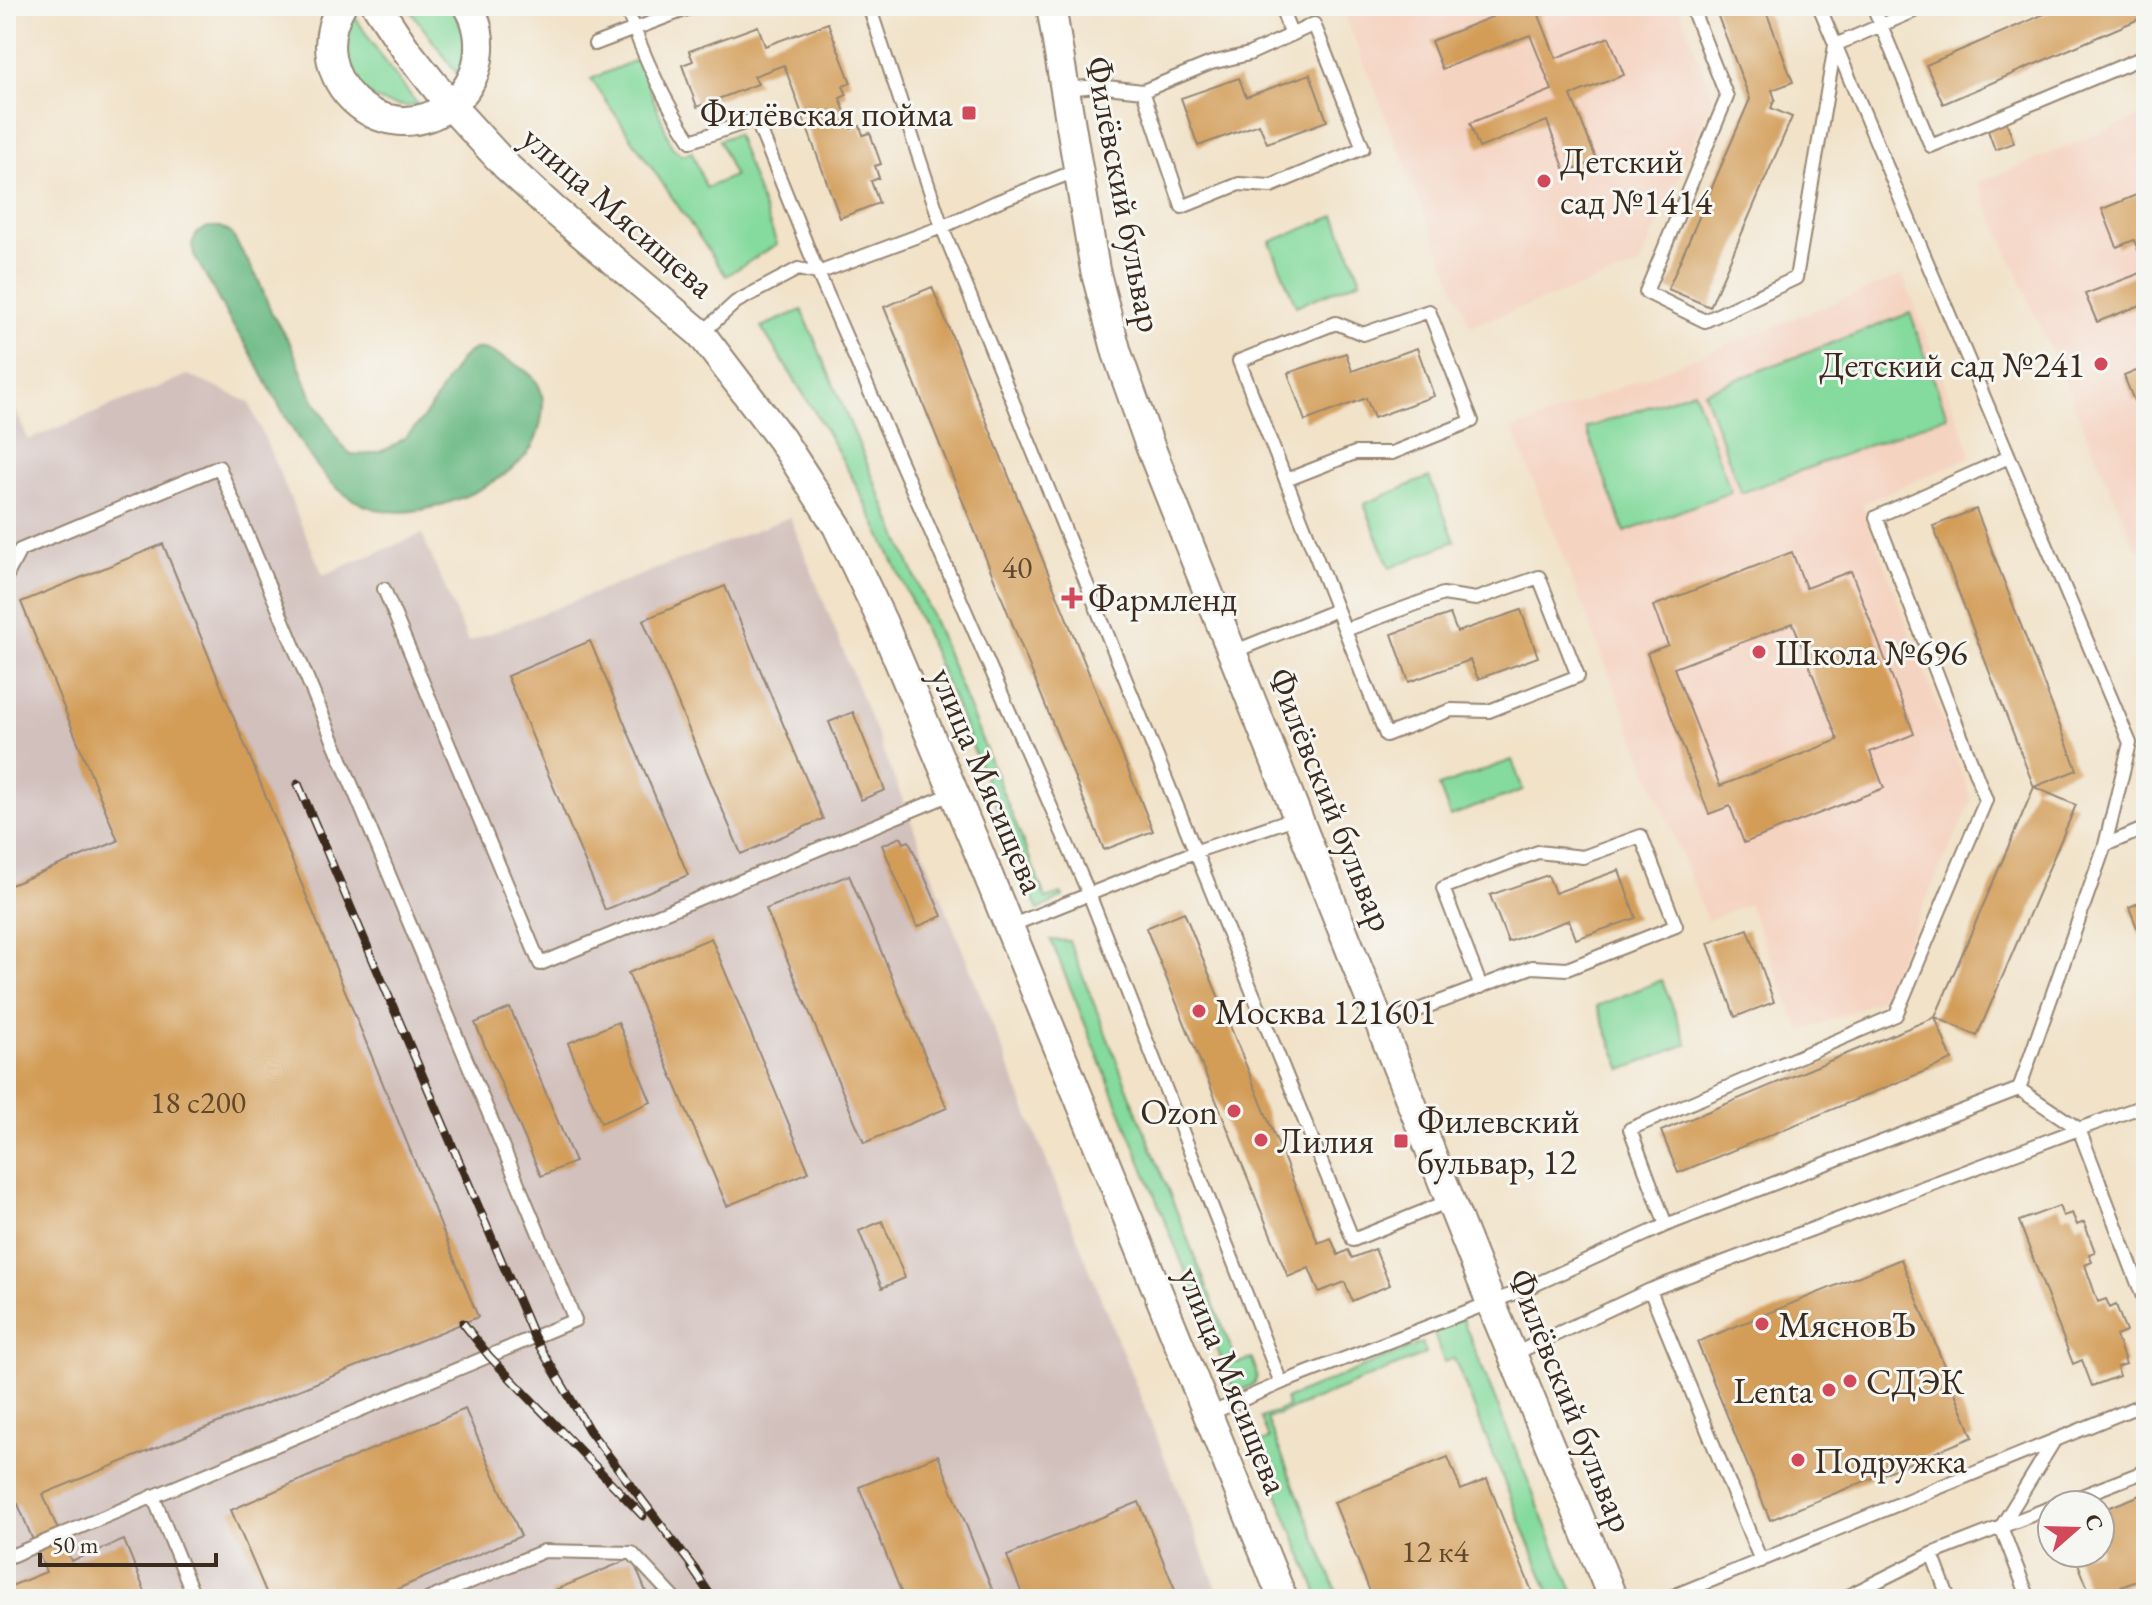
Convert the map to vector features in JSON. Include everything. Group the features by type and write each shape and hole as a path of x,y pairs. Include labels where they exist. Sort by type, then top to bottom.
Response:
{"street":[{"path":"341,6 332,25 329,48 333,70 344,91 360,107 381,117 405,121 424,119 450,105 469,85 477,68 480,49 468,6"},
{"name":"улица Мясищева","path":"377,6 407,51 450,105 506,166 701,334 781,439 837,526 882,621 954,793 1283,1599"},
{"path":"478,37 491,6"},
{"name":"Филёвский бульвар","path":"1051,6 1095,270 1117,353 1150,446 1491,1303 1613,1599"}],"lane":[{"path":"626,6 673,116 691,141 756,119 818,273 1089,894 1281,1383"},
{"path":"595,44 695,6"},
{"path":"869,6 942,227 1353,1240 1450,1200"},
{"path":"1281,6 1291,35"},
{"path":"1691,6 1727,97 1646,292 1705,321 1796,278 1835,45"},
{"path":"1207,1415 1281,1383 1491,1303 1666,1225 2019,1089 2105,845 2130,743 1819,6"},
{"path":"1873,6 1931,146 2146,56"},
{"path":"1835,45 1926,6"},
{"path":"1065,89 1097,86 1143,91 1211,63 1249,54 1314,24 1363,148 1271,186 1239,184 1182,207 1143,91"},
{"path":"701,334 736,302 798,269 818,273 942,227 1078,170"},
{"path":"1286,480 1355,453 1392,453 1472,421 1429,311 1363,334 1336,323 1239,361 1386,735 1451,710 1489,711 1578,676 1539,577 1476,599 1443,594 1345,630"},
{"path":"1666,1225 1630,1129 1896,1015 1986,800 1876,517 2009,457"},
{"path":"6,577 20,550 219,467 575,1320 6,1558"},
{"path":"384,589 540,964 954,793"},
{"path":"1233,652 1337,610"},
{"path":"1009,926 1197,851 1298,817"},
{"path":"2105,845 2146,828"},
{"path":"1381,1024 1481,987 1532,967 1567,969 1676,926 1641,836 1583,857 1538,852 1443,888 1481,987"},
{"path":"2019,1089 2079,1129 2146,1305"},
{"path":"1512,1355 1650,1290 2146,1105"},
{"path":"1650,1290 1761,1561"},
{"path":"1666,1599 2146,1403"},
{"path":"2001,1527 2054,1441"},
{"path":"2099,1489 2146,1471"},
{"path":"153,1496 195,1599"},
{"path":"1842,1599 1932,1554 2036,1513"},
{"path":"2001,1527 2029,1599"},
{"path":"429,1599 544,1551 632,1553 675,1599"},
{"path":"1932,1554 1949,1599"}],"shaded area":[{"name":"Детский сад №1414","path":"1341,6 1678,6 1713,97 1639,266 1470,326"},
{"name":"Детский сад №241","path":"2146,114 2146,546 2137,550 1978,183"},
{"name":"Школа №696","path":"1903,275 1972,456 1862,504 1972,801 1879,1000 1801,1032 1748,904 1707,920 1513,430"},
{"path":"188,375 249,402 323,575 422,534 468,642 790,517 1221,1599 6,1599 6,385 28,440"}],"green space":[{"path":"407,6 450,6 460,23 464,39 464,57 458,75"},
{"path":"353,14 418,105 381,101 366,93 356,81 348,67 345,50"},
{"path":"638,59 672,147 682,155 692,152 706,188 734,176 719,140 736,134 777,244 726,276 591,79"},
{"path":"1335,216 1361,280 1296,306 1270,242"},
{"path":"208,227 220,227 231,233 291,345 310,393 342,446 351,454 384,450 411,432 432,406 462,358 476,349 491,352 515,364 536,381 543,408 531,448 497,479 462,498 438,506 390,512 353,500 337,488 309,456 194,256 192,244 197,233"},
{"path":"802,310 935,624 1046,899 1062,894 1063,897 1038,910 954,701 886,546 838,452 761,327"},
{"path":"1910,313 1947,416 1741,493 1704,392"},
{"path":"1694,391 1731,492 1625,532 1586,428"},
{"path":"1429,477 1455,541 1390,568 1364,504"},
{"path":"1512,760 1523,790 1450,816 1439,786"},
{"path":"1051,940 1069,941 1237,1363 1252,1359 1257,1373 1255,1382 1235,1393"},
{"path":"1662,980 1687,1044 1622,1070 1597,1006"},
{"path":"1462,1318 1576,1599 1552,1599 1454,1358 1444,1362 1434,1334 1444,1325"},
{"path":"1422,1343 1426,1354 1267,1419 1340,1599 1320,1599 1257,1444 1269,1439 1261,1418 1288,1407 1285,1399"}],"building":[{"path":"1487,6 1562,6 1539,15 1556,58 1609,37 1624,75 1571,95 1597,161 1566,173 1547,121 1479,148 1470,123 1552,90 1530,35 1442,69 1431,41 1492,17"},
{"path":"1714,6 1764,6 1793,82 1772,90 1775,99 1771,108 1792,117 1710,307 1668,289 1750,99"},
{"path":"2063,6 2146,6 2146,16 1943,104 1926,65"},
{"path":"828,23 851,83 843,86 847,95 840,98 851,129 860,126 863,135 870,133 881,164 875,166 879,178 871,181 879,203 840,218 784,65 754,76 758,84 697,107 682,65 693,61 689,51 758,26 765,46"},
{"path":"1310,74 1327,121 1267,143 1259,124 1198,146 1181,98 1239,78 1246,97"},
{"path":"2005,118 2014,143 1995,150 1986,125"},
{"path":"2146,191 2146,270 2134,240 2117,247 2102,209"},
{"path":"2146,271 2146,303 2097,322 2085,294"},
{"path":"932,287 1153,831 1104,850 884,307"},
{"path":"1417,348 1434,396 1374,418 1366,398 1305,421 1288,373 1346,353 1352,371"},
{"path":"2146,367 2146,396 2134,401 2124,376"},
{"path":"1976,509 2077,770 2034,787 1933,526"},
{"path":"163,544 478,1317 43,1494 71,1561 124,1540 148,1599 6,1599 6,1588 46,1572 18,1504 6,1509 6,887 118,841 21,602"},
{"path":"1792,552 1806,588 1851,571 1914,734 1870,752 1884,788 1744,843 1730,806 1709,814 1647,653 1668,645 1653,606","holes":["1793,623 1838,740 1720,786 1674,668"]},
{"path":"725,586 823,819 741,854 643,620"},
{"path":"1521,610 1538,657 1478,679 1470,660 1409,682 1392,634 1450,614 1457,632"},
{"path":"590,641 688,875 605,910 507,676"},
{"path":"853,712 885,790 861,800 829,722"},
{"path":"2034,787 2076,805 1977,1036 1935,1017"},
{"path":"901,837 904,843 909,841 942,916 917,927 882,845"},
{"path":"1619,870 1636,918 1576,939 1569,920 1508,942 1490,895 1548,875 1555,893"},
{"path":"849,875 947,1108 864,1143 766,909"},
{"path":"2146,900 2146,951 2129,907"},
{"path":"1184,912 1318,1243 1331,1238 1338,1255 1348,1250 1352,1258 1375,1249 1390,1285 1352,1301 1345,1282 1319,1292 1309,1268 1288,1277 1146,928"},
{"path":"1748,929 1774,1002 1735,1017 1708,943"},
{"path":"711,938 809,1172 727,1206 628,973"},
{"path":"510,1008 575,1162 541,1176 475,1023"},
{"path":"1935,1017 1952,1060 1678,1173 1661,1131"},
{"path":"618,1022 651,1102 601,1123 568,1043"},
{"path":"2059,1206 2063,1216 2072,1213 2077,1225 2084,1222 2095,1252 2089,1254 2092,1262 2085,1265 2098,1302 2106,1299 2110,1308 2116,1305 2126,1332 2116,1336 2126,1364 2117,1367 2119,1376 2092,1386 2082,1360 2073,1364 2019,1221"},
{"path":"882,1221 905,1278 882,1288 859,1231"},
{"path":"1901,1259 1973,1437 1770,1520 1697,1342"},
{"path":"465,1409 521,1536 374,1599 269,1599 231,1510"},
{"path":"938,1455 996,1599 904,1599 859,1487"},
{"path":"1448,1457 1461,1490 1487,1479 1535,1599 1373,1599 1334,1502"},
{"path":"2146,1493 2146,1577 2092,1599 2080,1569 2116,1569 2116,1505"},
{"path":"1139,1502 1179,1599 1024,1599 1007,1556"},
{"path":"632,1558 649,1599 553,1599 550,1592"}],"railway":[{"path":"298,784 534,1337 589,1430 699,1575"},
{"path":"463,1323 489,1356 643,1516"},
{"path":"692,1568 713,1599"}],"place":[{"name":"Филёвская пойма","path":"969,113"},
{"name":"Детский сад №1414","path":"1544,181"},
{"name":"Детский сад №241","path":"2101,364"},
{"name":"Фармленд","path":"1072,598"},
{"name":"Школа №696","path":"1759,652"},
{"name":"Москва 121601","path":"1199,1011"},
{"name":"Ozon","path":"1234,1111"},
{"name":"Лилия","path":"1261,1140"},
{"name":"Филевский бульвар, 12","path":"1401,1141"},
{"name":"МясновЪ","path":"1762,1324"},
{"name":"СДЭК","path":"1850,1381"},
{"name":"Lenta","path":"1829,1390"},
{"name":"Подружка","path":"1798,1460"}]}
